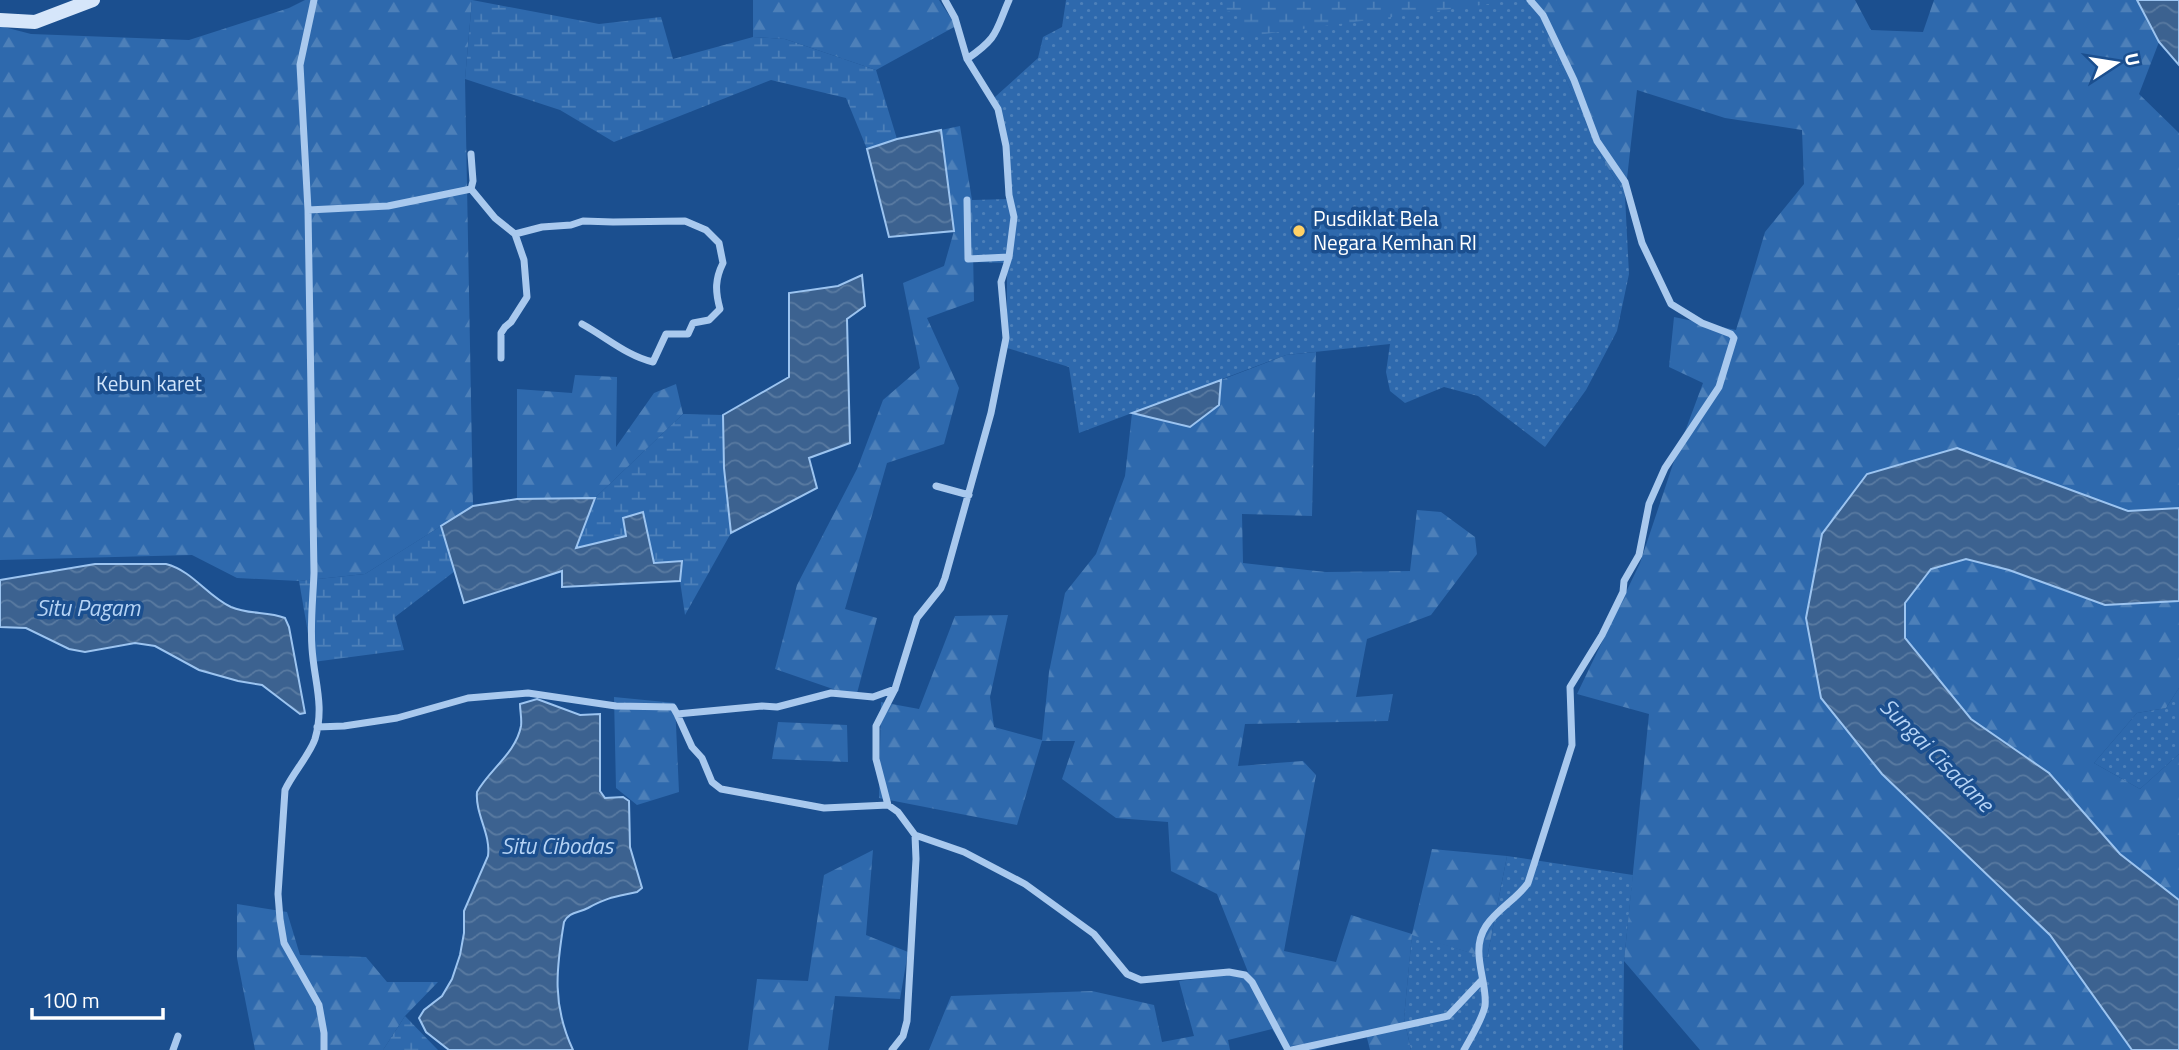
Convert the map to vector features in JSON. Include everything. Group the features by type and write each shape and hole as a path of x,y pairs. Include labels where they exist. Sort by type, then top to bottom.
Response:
{"main road":[{"path":"0,20 36,22 93,0"}],"street":[{"path":"314,0 300,65 308,210 314,573 311,631 313,663 321,704 314,741 292,774 285,790 278,894 284,943 318,1005 324,1032 324,1050"},
{"path":"892,1050 903,1036 907,1021 915,835 898,812 888,804 876,759 876,726 895,689 917,618 941,588 969,495 991,413 1006,338 1001,282 1009,257 1014,217 1004,134 995,101 967,59 954,18 945,0"},
{"path":"967,59 985,47 999,30 1009,0"},
{"path":"1464,1050 1484,1009 1479,965 1482,935 1494,916 1519,896 1528,884 1572,746 1570,687 1602,635 1623,592 1624,581 1639,555 1649,504 1665,468 1720,387 1734,338 1671,304 1642,243 1625,182 1597,141 1574,80 1543,15 1530,0"},
{"path":"471,155 471,189"},
{"path":"308,210 388,206 471,189"},
{"path":"471,189 495,218 515,234 524,260 527,297 501,333 501,358"},
{"path":"967,200 968,259 1009,257"},
{"path":"515,234 542,227 571,225 583,220 685,220 706,230 719,243 723,262 716,277 716,295 720,309 709,320 693,323 688,334 666,334 653,362 635,358 609,338 582,324"},
{"path":"936,486 969,495"},
{"path":"677,714 777,707 831,693 873,697 895,689"},
{"path":"317,727 397,718 468,698 528,693 615,706 662,705 673,707 692,747 702,758 712,782 721,789 824,808 888,804"},
{"path":"915,835 964,852 1025,884 1094,934 1128,974 1141,981 1229,972 1245,975 1252,982 1290,1050 1448,1016 1481,981"},
{"path":"173,1050 178,1036"}],"green space":[{"name":"Kebun karet","path":"305,0 472,0 465,79 473,506 365,574 299,581 237,578 192,555 0,560 0,26 31,34 189,40 289,8"},
{"path":"472,0 599,24 661,17 673,59 753,37 785,39 876,70 897,139 867,149 846,98 771,80 614,142 560,110 465,79"},
{"path":"753,0 939,0 956,26 876,70 785,39 753,37"},
{"name":"Pusdiklat Bela Negara Kemhan RI","path":"1066,0 1524,0 1532,5 1602,158 1625,196 1629,274 1617,331 1586,390 1545,447 1478,396 1444,387 1405,403 1390,391 1386,372 1390,344 1286,355 1079,433 1069,367 1007,348 1007,263 972,262 972,200 1011,199 995,97 1038,58 1043,37 1062,27"},
{"path":"1222,0 1496,0 1496,3 1243,37 1237,11 1224,12"},
{"path":"1524,0 1855,0 1871,30 1923,32 1934,0 2137,0 2159,42 2139,94 2179,133 2179,508 2128,511 1957,448 1867,474 1822,534 1821,698 1882,774 2050,935 2132,1050 1700,1050 1624,961 1649,714 1577,694 1640,563 1703,383 1669,367 1674,317 1736,330 1765,232 1804,184 1802,130 1725,118 1637,90 1625,196 1602,158 1532,6"},
{"path":"960,126 972,200 974,301 927,318 959,388 944,444 887,463 845,609 877,618 856,697 775,669 797,585 857,469 883,400 920,368 903,283 944,266 954,231 941,130"},
{"path":"1316,352 1312,516 1242,514 1243,563 1326,572 1410,571 1417,510 1441,512 1475,537 1477,554 1431,615 1367,639 1356,697 1393,694 1388,721 1245,724 1238,766 1303,761 1316,775 1284,951 1336,962 1351,915 1412,934 1432,849 1507,856 1487,958 1412,935 1404,1018 1411,1050 1370,1050 1366,1034 1314,1050 1286,1050 1272,1029 1228,1040 1230,1050 929,1050 951,996 1092,991 1154,1005 1162,1042 1194,1036 1179,981 1248,972 1217,894 1171,871 1168,822 1116,818 1062,779 1075,741 1042,741 1017,825 879,798 881,702 919,709 955,616 1008,615 990,697 994,727 1042,740 1049,672 1065,593 1096,554 1125,476 1132,413 1190,427 1219,405 1221,380 1286,355"},
{"path":"575,375 617,377 616,447 654,393 676,384 683,414 595,498 517,499 517,389 572,393"},
{"path":"683,414 723,415 731,533 685,615 680,581 682,561 654,563 626,536 575,549 595,498"},
{"path":"441,526 455,571 395,617 404,650 313,662 299,581 365,574"},
{"path":"1966,559 2009,570 2105,605 2179,601 2179,688 2166,708 2137,713 2094,763 2140,789 2179,754 2179,900 2120,854 2049,773 1971,719 1905,638 1905,603 1931,569"},
{"path":"2179,688 2179,754 2140,789 2094,763 2137,713 2166,708"},
{"path":"614,697 675,703 679,792 637,805 616,788"},
{"path":"778,722 847,725 848,762 772,759"},
{"path":"873,850 866,935 908,952 900,999 835,996 828,1050 748,1050 757,979 808,981 824,875"},
{"path":"1507,856 1633,875 1624,961 1623,1050 1411,1050 1404,1018 1412,934 1487,958"},
{"path":"237,904 287,912 300,955 366,957 387,982 438,982 405,1016 383,1050 255,1050 237,958"},
{"path":"405,1016 436,1048 438,1050 383,1050"}],"water":[{"path":"2137,0 2179,0 2179,65 2159,42"},
{"path":"941,130 954,231 889,237 867,149 897,139"},
{"path":"862,275 865,306 847,319 850,443 809,458 817,488 731,533 724,468 723,415 789,377 789,293 838,286"},
{"path":"1221,380 1219,405 1190,427 1132,413"},
{"name":"Sungai Cisadane","path":"1957,448 2128,511 2179,508 2179,601 2105,605 2009,570 1966,559 1931,569 1905,603 1905,638 1971,719 2049,773 2120,854 2179,900 2179,1050 2132,1050 2050,935 1882,774 1821,698 1806,618 1822,534 1867,474"},
{"path":"595,498 576,548 626,536 623,518 643,512 654,563 682,561 680,581 562,587 562,571 464,603 441,526 473,506 517,499"},
{"name":"Situ Pagam","path":"95,564 166,564 184,572 231,607 285,618 305,713 300,714 262,685 199,670 155,646 135,643 85,652 69,649 26,628 0,627 0,580"},
{"name":"Situ Cibodas","path":"537,699 580,715 600,714 600,791 605,798 623,797 629,801 630,847 642,888 637,892 606,899 568,916 564,922 558,972 559,1002 566,1034 573,1050 449,1050 426,1032 419,1018 424,1010 442,996 452,979 464,933 464,911 488,856 477,792 514,745 521,723 520,704"}],"place":[{"name":"Pusdiklat Bela Negara Kemhan RI","path":"1299,231"}]}
